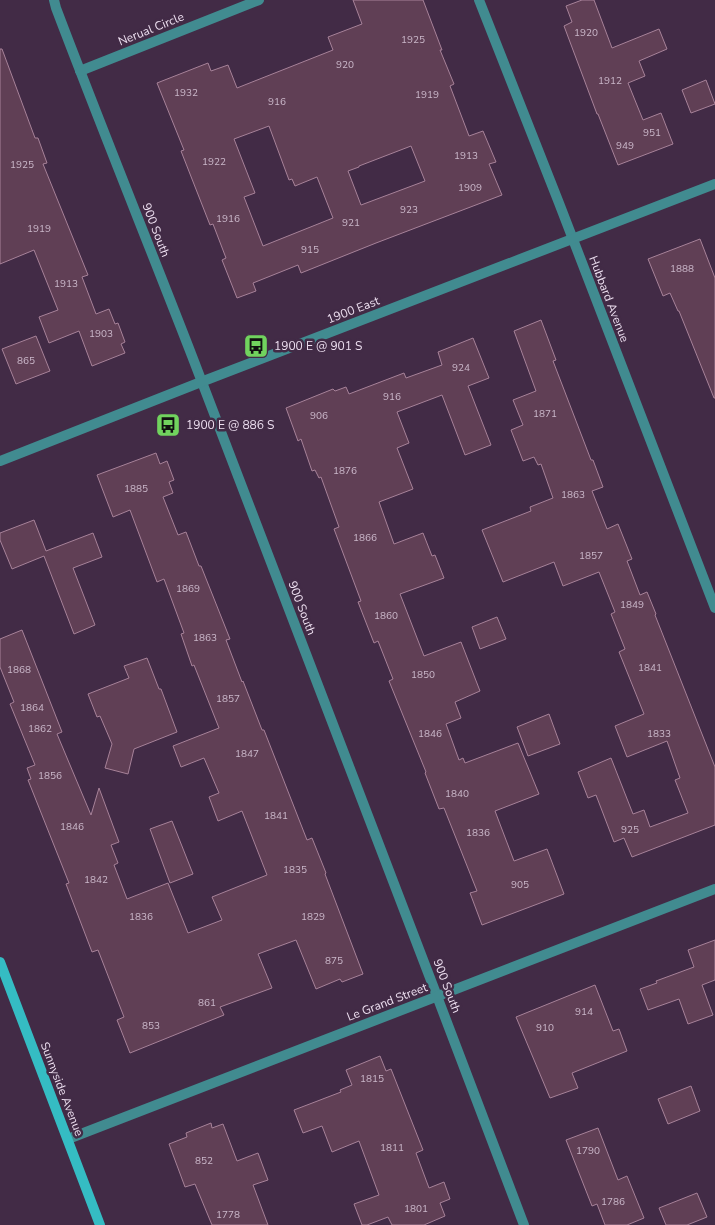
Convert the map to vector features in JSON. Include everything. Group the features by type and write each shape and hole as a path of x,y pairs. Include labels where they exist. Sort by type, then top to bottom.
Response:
{"main road":[{"name":"Sunnyside Avenue","path":"0,962 100,1225"}],"street":[{"name":"900 South","path":"54,0 524,1225"},
{"name":"Nerual Circle","path":"80,71 259,0"},
{"name":"Hubbard Avenue","path":"479,0 715,608"},
{"name":"1900 East","path":"0,461 715,184"},
{"name":"Le Grand Street","path":"68,1139 715,889"}],"building":[{"path":"353,0 423,0 454,84 450,86 469,136 483,131 496,162 489,164 502,195 301,273 298,265 253,283 256,291 237,298 222,260 226,258 213,224 210,225 181,151 184,150 157,83 208,63 211,71 228,65 237,88 333,50 328,37 362,24","holes":["269,126 289,180 292,179 295,186 317,177 333,218 263,246 244,197 255,193 234,139","411,146 425,181 361,205 348,171"]},
{"path":"582,0 594,0 612,48 659,29 667,49 639,61 645,76 628,83 643,120 661,113 673,144 618,165 564,26 572,22 566,6"},
{"path":"0,49 2,49 35,138 38,138 47,163 43,164 88,275 82,277 96,314 109,309 115,324 118,323 125,342 121,344 125,353 92,366 79,331 49,343 39,317 58,310 34,250 0,264"},
{"path":"706,80 715,104 691,113 682,90"},
{"path":"700,239 715,278 715,398 679,311 670,293 663,296 648,259"},
{"path":"541,320 556,360 553,361 603,487 592,491 607,529 618,524 632,559 627,561 640,595 647,592 715,767 715,825 632,857 624,838 614,842 596,795 588,798 578,772 611,758 633,814 644,810 650,827 688,813 675,780 680,778 667,741 627,757 615,726 644,714 619,652 625,649 611,614 615,612 599,572 563,586 554,562 503,582 482,530 531,511 530,507 553,498 541,464 538,465 534,457 523,461 511,430 523,425 513,400 536,391 514,331"},
{"path":"36,336 50,371 16,384 2,349"},
{"path":"473,338 489,378 468,386 491,445 465,455 442,395 397,412 409,443 397,448 413,489 379,502 394,544 423,533 432,556 435,555 444,578 400,594 424,656 461,642 480,691 455,702 461,718 446,724 459,760 463,758 465,763 518,743 539,794 495,811 514,861 547,849 564,894 482,925 470,893 477,891 444,808 439,809 389,681 393,679 378,641 374,643 358,602 361,601 334,529 339,527 321,477 319,478 315,470 312,471 301,439 298,441 286,408 333,389 335,391 346,387 349,394 404,373 406,378 442,365 438,352"},
{"path":"156,453 160,464 167,461 174,480 169,482 173,493 163,497 178,535 186,532 199,566 201,566 230,639 226,640 242,682 262,730 264,730 307,840 312,838 363,974 342,982 340,979 316,989 296,940 258,954 272,988 220,1007 224,1015 130,1053 117,1020 124,1017 98,950 92,952 66,884 69,883 28,780 31,779 27,768 35,765 10,704 14,702 0,667 0,639 22,630 62,732 57,734 91,815 99,788 119,842 111,845 118,863 114,865 127,899 168,883 188,933 222,920 212,897 267,875 242,811 218,821 209,797 219,793 204,758 181,767 173,746 219,728 194,665 192,666 181,634 184,633 164,579 157,582 130,510 113,517 97,475"},
{"path":"34,520 46,551 93,533 102,557 73,568 95,625 74,634 44,556 12,569 0,540 0,533"},
{"path":"497,617 506,639 480,649 472,627"},
{"path":"147,658 177,732 134,749 128,774 105,768 112,744 100,716 97,717 88,694 129,678 124,666"},
{"path":"549,714 560,744 528,756 517,727"},
{"path":"172,821 193,874 170,883 150,829"},
{"path":"715,940 715,980 702,985 713,1015 688,1024 679,999 648,1010 640,989 694,967 688,950"},
{"path":"595,985 613,1031 619,1029 627,1051 572,1073 578,1088 550,1098 516,1017"},
{"path":"380,1056 386,1071 391,1069 423,1150 416,1153 429,1188 444,1182 450,1199 440,1203 445,1216 424,1225 392,1225 388,1217 362,1225 354,1204 379,1195 359,1141 332,1152 322,1126 303,1133 294,1110 341,1092 340,1090 352,1085 346,1070"},
{"path":"691,1086 700,1111 668,1124 658,1099"},
{"path":"211,1123 212,1128 223,1124 237,1161 258,1153 268,1180 253,1185 268,1225 212,1225 195,1184 185,1187 169,1144 187,1137 186,1133"},
{"path":"598,1128 618,1180 627,1176 644,1218 627,1225 605,1225 597,1204 592,1206 566,1140"},
{"path":"697,1193 707,1217 687,1225 666,1225 659,1208"}],"place":[{"name":"1900 E @ 901 S","path":"256,346"},
{"name":"1900 E @ 886 S","path":"168,425"}]}
